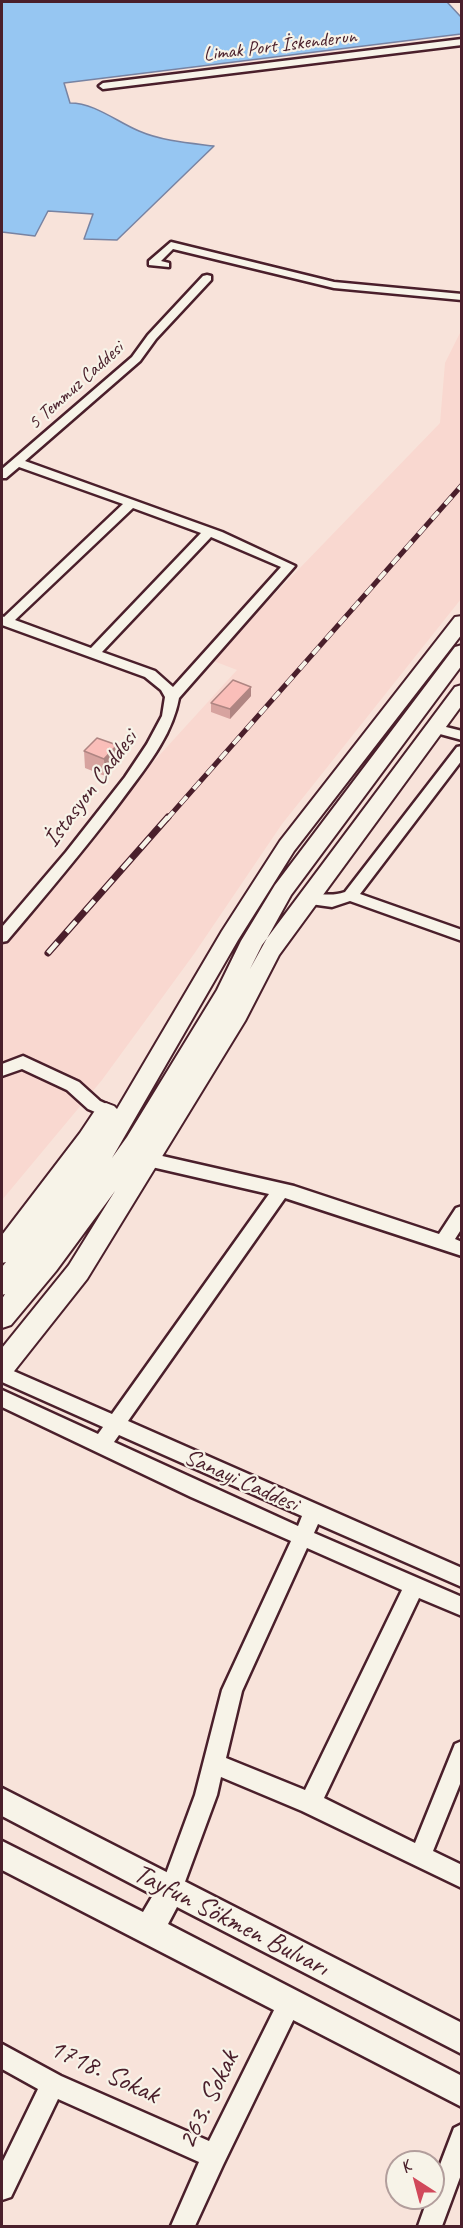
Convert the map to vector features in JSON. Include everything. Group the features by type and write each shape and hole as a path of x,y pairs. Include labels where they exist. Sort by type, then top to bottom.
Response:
{"highway":[{"path":"2,1285 63,1213 150,1075 264,880 287,846 462,621"},
{"path":"2,1317 66,1239 136,1144 227,992 252,941 283,890 462,651"},
{"path":"2,1366 78,1272 237,1015 270,951 462,691"},
{"path":"2,1253 89,1140 173,1013 224,947"}],"main road":[{"name":"Tayfun Sökmen Bulvarı","path":"2,1802 462,2038"},
{"name":"Tayfun Sökmen Bulvarı","path":"2,1856 462,2092"},
{"path":"149,1930 171,1890"}],"street":[{"name":"Limak Port İskenderun","path":"103,86 462,42"},
{"path":"165,265 153,262 171,245 334,285 462,297"},
{"name":"5 Temmuz Caddesi","path":"2,475 136,359 207,278"},
{"path":"17,462 209,532 289,566 172,697 162,683 150,674 4,621 130,504"},
{"path":"94,652 209,532"},
{"name":"İstasyon Caddesi","path":"2,937 59,870 147,757 171,710 172,697"},
{"path":"434,728 462,736"},
{"path":"308,899 332,902 350,896 462,750"},
{"path":"350,896 462,936"},
{"path":"2,1070 23,1062 73,1086 94,1105 107,1111"},
{"path":"149,1160 281,1190 462,1250"},
{"path":"101,1445 281,1190"},
{"path":"443,1243 462,1213"},
{"name":"Sanayi Caddesi","path":"2,1374 462,1578"},
{"name":"Sanayi Caddesi","path":"2,1398 101,1445 462,1607"},
{"path":"171,1890 206,1795 232,1690 314,1512"},
{"path":"310,1803 414,1586"},
{"path":"420,1857 462,1751"},
{"path":"213,1763 310,1803 462,1877"},
{"name":"263. Sokak","path":"183,2226 214,2156 290,2002"},
{"name":"1718. Sokak","path":"2,2056 53,2084 214,2156"},
{"path":"2,2188 53,2084"},
{"path":"430,2226 462,2136"}],"shaded area":[{"path":"461,331 461,599 282,824 194,954 102,1080 2,1200 2,928 237,670 211,660 440,423 445,363"}],"water":[{"path":"2,2 447,2 461,17 461,34 64,83 70,103 97,109 131,127 157,137 214,146 117,240 84,239 93,214 48,211 35,236 2,232"}],"building":[{"path":"233,680 251,687 230,709 211,703"},
{"path":"97,738 117,745 104,759 84,751"}],"railway":[{"path":"167,819 462,485"},
{"path":"48,953 168,817"}]}
